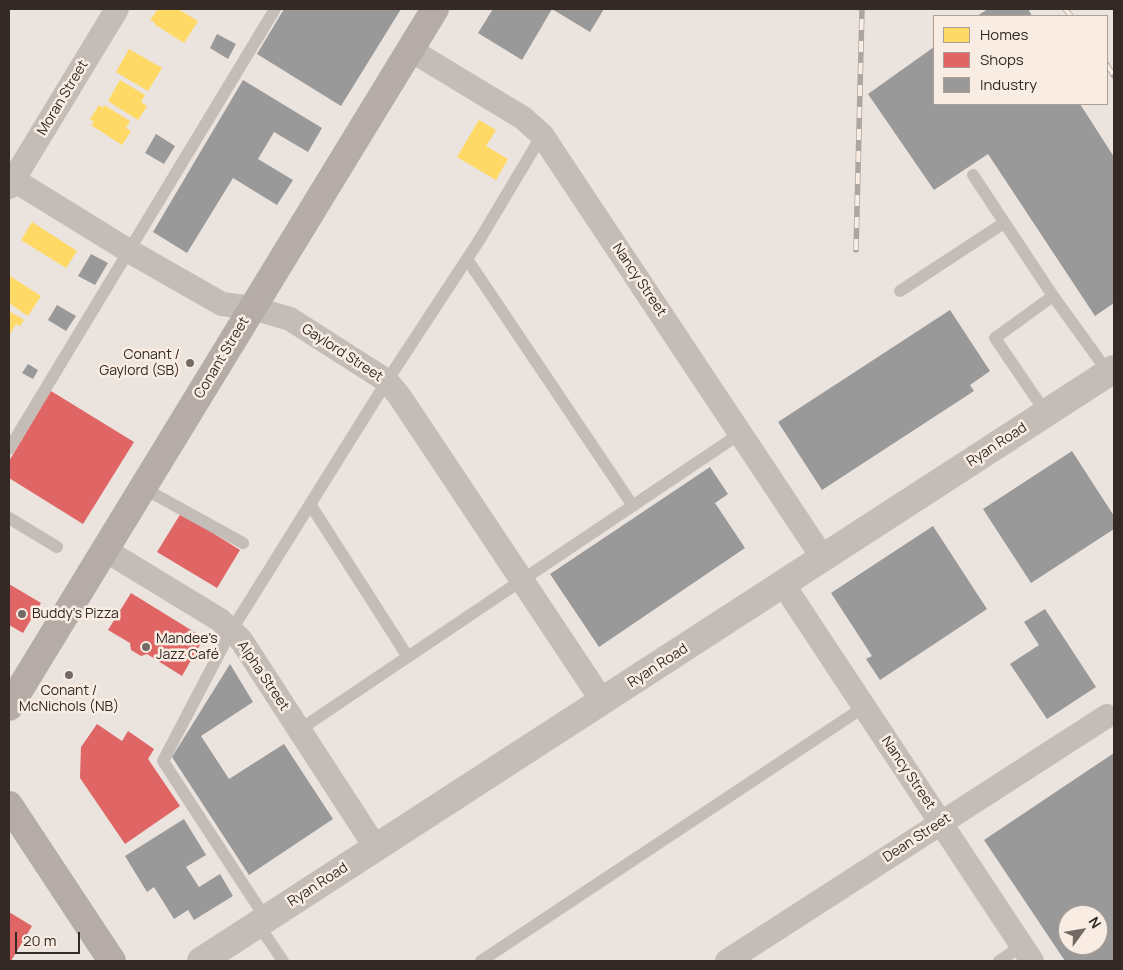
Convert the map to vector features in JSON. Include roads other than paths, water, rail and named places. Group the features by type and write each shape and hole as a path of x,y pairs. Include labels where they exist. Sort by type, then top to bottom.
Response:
{"main road":[{"name":"Conant Street","path":"9,707 435,9"},
{"path":"9,805 112,961"}],"street":[{"name":"Moran Street","path":"10,181 117,9"},
{"name":"Nancy Street","path":"409,49 523,118 540,133 823,558"},
{"name":"Gaylord Street","path":"10,181 222,304 253,308 290,319 387,381 400,397 603,702"},
{"name":"Ryan Road","path":"201,961 603,702 1111,370"},
{"name":"Alpha Street","path":"105,550 220,620 241,640 376,848"},
{"name":"Nancy Street","path":"782,584 1027,954"},
{"name":"Dean Street","path":"727,961 1107,716"}],"lane":[{"path":"9,449 275,9"},
{"path":"282,961 262,922 162,761 231,631 387,381 467,259 540,133"},
{"path":"973,176 1053,296 1111,370"},
{"path":"900,291 1004,223"},
{"path":"467,259 633,506"},
{"path":"1046,413 995,338 1053,296"},
{"path":"299,730 741,434"},
{"path":"143,488 243,543"},
{"path":"310,504 408,656"},
{"path":"9,518 57,547"},
{"path":"481,961 864,707"},
{"path":"999,961 1027,954"}],"railway":[{"path":"856,250 862,9"},
{"path":"1065,9 1070,15"},
{"path":"1108,67 1114,76"}],"place":[{"name":"Conant / Gaylord (SB)","path":"190,363"},
{"name":"Buddy's Pizza","path":"22,614"},
{"name":"Mandee's Jazz Café","path":"146,647"},
{"name":"Conant / McNichols (NB)","path":"69,675"}]}
